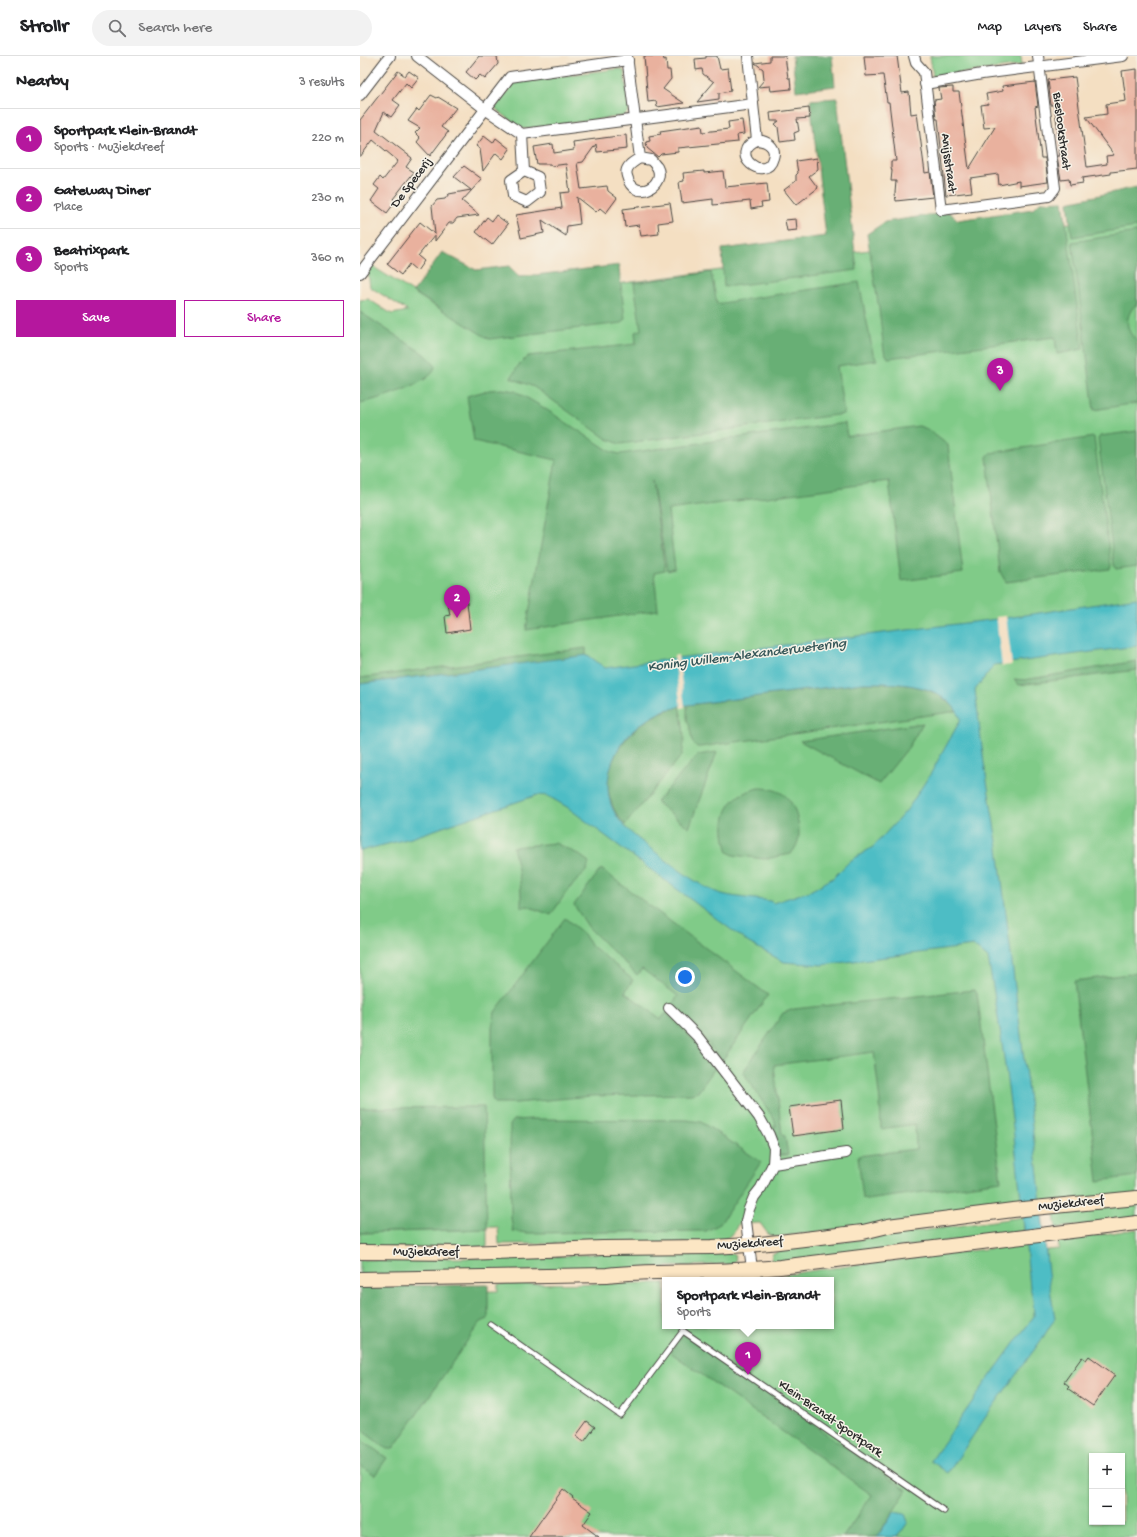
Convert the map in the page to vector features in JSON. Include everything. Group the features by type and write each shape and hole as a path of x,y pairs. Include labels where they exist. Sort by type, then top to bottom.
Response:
{"main road":[{"name":"Muziekdreef","path":"360,1252 464,1253 749,1245 855,1233 888,1226 1013,1210 1137,1198"},
{"name":"Muziekdreef","path":"360,1278 607,1275 636,1272 707,1272 752,1269 780,1267 1137,1223"}],"street":[{"path":"360,95 390,56"},
{"path":"417,56 485,109 522,134 753,104"},
{"path":"748,56 758,140"},
{"path":"914,56 916,62 924,72 925,84 982,74 1123,56"},
{"name":"Bieslookstraat","path":"1038,56 1055,188 1049,196"},
{"name":"De Specerij","path":"360,273 510,77 627,58 640,158"},
{"name":"Anijsstraat","path":"925,84 941,210 1049,196"},
{"path":"522,134 524,171"},
{"path":"669,1008 697,1036 759,1117 774,1148 773,1164 761,1188 754,1197 746,1222 752,1269"},
{"path":"773,1164 846,1153"}],"lane":[{"name":"Klein-Brandt Sportpark","path":"490,1324 620,1415 683,1331 944,1511"}],"green space":[{"path":"792,56 832,56 835,86 796,91"},
{"path":"930,56 1021,56 1022,65 933,77"},
{"path":"617,69 624,71 630,110 624,116 525,129 519,127 495,108 515,82 518,81"},
{"path":"837,98 857,270 724,287 722,249 826,236 810,100"},
{"path":"1137,187 1137,227 1072,237 1068,202"},
{"path":"1063,201 1083,349 1057,354 1055,337 888,358 884,351 867,234 885,222 949,212 958,220 1033,209 1040,202"},
{"path":"1137,214 1137,1196 775,1237 768,1234 760,1223 738,1224 731,1235 721,1241 712,1243 499,1244 498,1227 360,1229 360,318 367,317 360,312 360,300 368,299 392,314 408,311 370,287 368,273 372,266 438,308"},
{"path":"1137,232 1137,304 1130,312 1128,317 1128,327 1130,332 1137,340 1137,403 1094,410 1072,242"},
{"path":"442,252 476,270 509,266 519,277 620,265 619,268 625,319 622,323 489,339 413,292"},
{"path":"711,272 717,304 859,282 873,353 877,360 837,366 844,414 620,444 607,439 534,387 511,378 518,366 528,356 636,344 635,332 641,330 634,283"},
{"path":"360,312 424,354 435,366 433,372 428,377 410,387 377,399 360,403"},
{"path":"503,389 515,391 541,406 611,452 620,454 845,423 847,436 919,426 927,429 948,445 963,573 901,581 889,481 668,510 675,569 667,571 652,481 665,571 654,573 658,610 526,630 556,460 474,441 467,396 489,390"},
{"path":"1137,431 1137,566 1116,569 1114,565 1098,439 1100,436"},
{"path":"1094,437 1111,566 1110,569 1006,582 1000,572 987,457 990,453"},
{"path":"586,648 586,656 360,684 360,678"},
{"path":"1137,661 1137,670 1019,685 1014,679 1024,680"},
{"path":"863,683 902,684 926,689 948,701 958,711 700,747 697,747 692,742 687,719 687,705"},
{"path":"679,706 684,730 682,755 625,825 615,811 609,796 608,782 610,768 616,754 636,729 649,719"},
{"path":"923,723 908,748 879,784 800,741"},
{"path":"717,752 689,828 656,802 698,755"},
{"path":"758,788 767,788 780,792 786,796 793,807 798,822 799,836 797,845 791,854 765,859 733,855 728,852 724,821 729,807 733,800 740,795"},
{"path":"555,843 578,854 589,862 587,870 567,891 551,915 527,906 521,908 520,884 513,847"},
{"path":"601,869 768,995 722,1061 701,1034 672,1004 678,996 642,969 637,975 589,928 574,905"},
{"path":"565,918 584,934 590,944 633,980 625,992 661,1019 666,1013 694,1041 715,1068 698,1092 691,1094 590,1096 516,1103 494,1103 492,1098 492,1027 495,1012"},
{"path":"1137,973 1137,1176 1098,1181 1074,981"},
{"path":"974,990 977,993 1001,1181 867,1200 863,1199 858,1156 916,1149 915,1124 881,1129 880,1102 874,1052 774,1065 782,1135 785,1136 788,1155 778,1155 772,1127 776,1126 774,1119 743,1072 783,1013 794,1009"},
{"path":"484,1107 487,1229 360,1233 360,1108"},
{"path":"514,1120 686,1120 701,1122 761,1162 720,1224 706,1231 527,1233 513,1231 511,1218 510,1125"},
{"path":"1137,1204 1137,1219 1056,1228 1054,1214"},
{"path":"1023,1217 1024,1231 776,1264 771,1260 772,1254 781,1250"},
{"path":"487,1229 487,1247 360,1249 360,1233"},
{"path":"1137,1229 1137,1537 360,1537 360,1294 498,1291 498,1284 662,1283 662,1329 834,1329 834,1277 780,1277 784,1275 817,1270 1026,1244 1027,1254 1059,1249 1058,1241"},
{"path":"606,1253 728,1253 734,1255 736,1259 733,1264 614,1269 360,1275 360,1260 406,1258 535,1258"},
{"path":"488,1285 488,1319 481,1322 474,1331 393,1449 387,1449 360,1429 360,1286"},
{"path":"683,1334 907,1490 877,1537 843,1537 872,1495 670,1352"},
{"path":"360,1439 387,1458 375,1475 360,1465"}],"water":[{"name":"Koning Willem-Alexanderwetering","path":"1137,598 1137,646 994,665 975,690 984,763 998,848 1038,1174 1049,1283 1055,1318 1042,1339 989,1412 948,1473 931,1461 1034,1316 1007,1081 988,958 974,946 822,965 784,962 749,943 567,807 548,796 537,795 411,838 360,851 360,684 588,655 605,668 1006,618","holes":["863,683 891,683 919,687 932,691 944,698 954,707 961,719 931,773 907,810 873,847 850,861 833,878 810,891 773,903 770,901 735,897 716,892 688,876 637,838 625,827 616,815 609,797 608,788 608,778 613,760 626,738 636,728 653,716 665,710 679,706"]},
{"path":"894,1512 905,1514 908,1522 898,1537 877,1537"}],"pier":[{"path":"1006,616 1012,665 1002,666 996,617"},
{"path":"678,655 685,707 681,708 674,656"}],"building":[{"path":"479,56 497,56 498,64 485,79 480,75 475,80 466,72"},
{"path":"644,56 663,56 664,60 666,59 667,70 670,70 671,79 663,89 684,103 657,107 656,101 648,102"},
{"path":"706,56 717,56 720,69 728,68 731,91 719,93 719,99 697,102 714,82 703,74 702,69 696,70 695,59 706,58"},
{"path":"770,56 785,56 791,89 771,91 770,86 758,87 764,80 763,69 755,63 770,61"},
{"path":"864,56 897,56 902,93 909,92 911,114 917,113 925,173 930,172 933,197 896,201 896,181 891,181 891,161 896,161 889,102 887,102 883,75 866,76"},
{"path":"1137,69 1137,169 1111,172 1111,174 1082,178 1083,183 1070,185 1069,179 1061,180 1057,156 1060,156 1057,124 1054,105 1051,105 1048,80 1075,77 1087,167 1107,164 1106,156 1114,155 1086,117 1107,114 1106,104 1126,101 1122,71"},
{"path":"398,71 405,76 409,71 419,78 411,88 406,83 393,100 400,105 391,117 384,112 376,130 412,158 406,167 414,172 393,199 396,201 387,213 371,201 379,189 374,185 380,177 383,180 398,161 373,140 360,157 360,120"},
{"path":"1035,82 1038,106 1035,107 1041,158 1045,158 1048,182 1019,186 1019,181 999,185 998,174 970,178 972,192 946,195 938,119 936,119 934,100 941,99 939,88 953,87 953,92 959,92 969,169 995,127 984,128 981,105 988,104 986,94 1003,91 1002,86"},
{"path":"431,95 437,98 438,97 456,108 441,127 448,132 430,156 417,142 420,138 415,133 420,128 408,121 417,109 419,111"},
{"path":"809,108 810,118 797,119 799,131 794,133 795,140 780,142 778,127 775,124 779,121 771,121 770,113"},
{"path":"742,120 744,134 737,135 738,142 678,148 678,152 661,154 658,157 647,148 646,142 650,141 649,136 661,134 660,131 702,125 703,132 729,129 728,122"},
{"path":"626,135 627,149 597,152 596,144 583,162 577,163 581,189 607,186 608,191 617,198 606,213 600,208 596,212 577,197 580,224 567,226 566,236 542,220 544,233 521,238 516,215 562,208 560,193 570,192 566,164 551,166 550,164 537,164 534,147 553,144 554,153 574,150 573,142"},
{"path":"484,136 493,143 496,138 510,149 503,159 496,153 483,171 480,149 476,146"},
{"path":"817,158 818,169 809,176 818,188 796,205 784,190 796,181 796,175 798,173 796,161"},
{"path":"464,166 482,179 462,201 479,215 457,218 453,223 449,223 435,241 435,235 418,256 424,261 417,271 409,264 401,275 387,264 420,222 435,234 432,206 437,200 445,199 449,194 471,190 454,177"},
{"path":"704,171 704,173 723,171 725,187 767,183 769,202 761,203 762,207 751,209 750,201 713,205 713,199 682,203 679,182 684,181 683,173"},
{"path":"670,203 673,221 658,223 659,234 641,236 639,225 625,227 623,209"},
{"path":"496,215 508,224 492,245 476,232 487,217 492,221"},
{"path":"796,219 797,230 787,231 785,220"},
{"path":"467,602 470,629 447,633 445,616 450,615 448,604"},
{"path":"841,1100 844,1129 793,1136 789,1107"},
{"path":"1089,1356 1115,1375 1093,1406 1067,1388 1069,1386 1064,1382 1082,1357 1086,1360"},
{"path":"587,1421 595,1427 584,1442 576,1436"},
{"path":"563,1489 573,1497 572,1498 592,1512 583,1525 599,1537 529,1537"}],"place":[{"name":"Beatrixpark","path":"1000,391"},
{"name":"Gateway Diner","path":"457,618"},
{"name":"Sportpark Klein-Brandt","path":"748,1375"}]}
